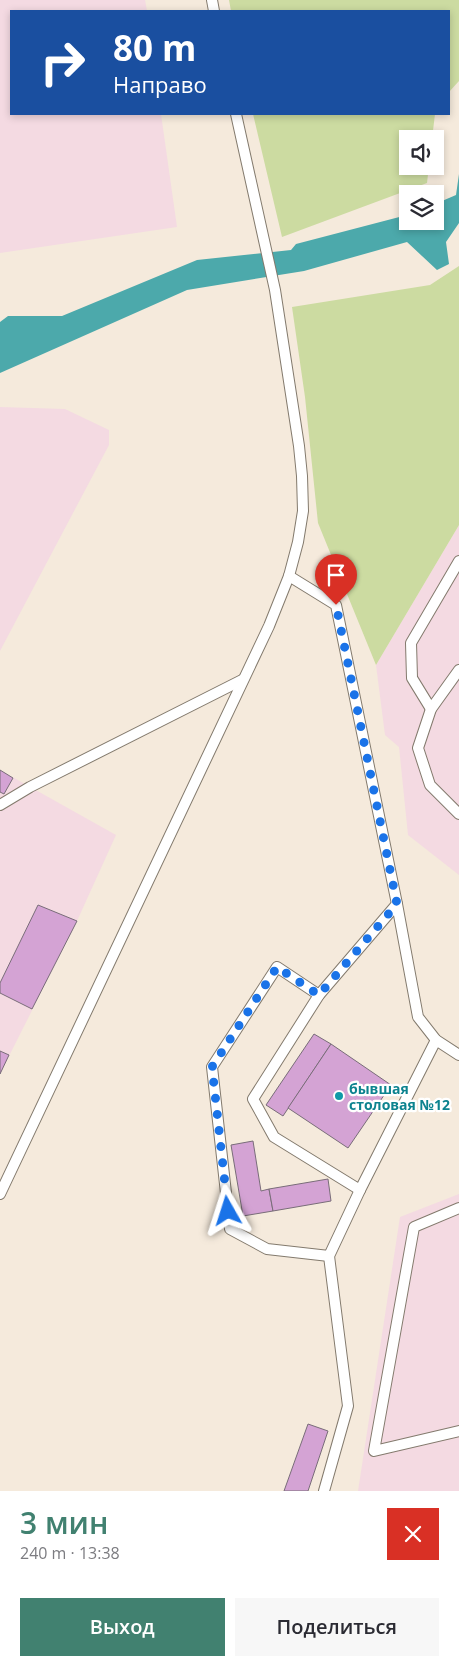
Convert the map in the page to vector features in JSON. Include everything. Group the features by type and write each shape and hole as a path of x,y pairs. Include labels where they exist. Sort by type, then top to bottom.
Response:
{"lane":[{"path":"0,1194 269,626 289,576 298,542 303,511 299,446 275,290 236,115"},
{"path":"431,709 412,678 411,643 459,561"},
{"path":"289,576 336,605 418,1017 436,1040 459,1055"},
{"path":"459,670 431,709 418,748 430,785 459,814"},
{"path":"0,805 30,786 242,680"},
{"path":"360,1190 274,1137 253,1099 319,995 397,904"},
{"path":"319,995 277,967 212,1067 230,1230 267,1249 330,1256"},
{"path":"324,1491 348,1406 330,1256 360,1190 436,1040"},
{"path":"459,1208 414,1227 374,1451 459,1431"}],"shaded area":[{"path":"0,0 145,0 147,10 10,10 10,115 161,115 177,227 0,253"},
{"path":"0,407 65,409 109,430 109,445 0,651"},
{"path":"459,525 459,875 408,835 399,747 385,735 376,665"},
{"path":"0,770 116,835 77,921 0,1074"},
{"path":"459,1194 459,1491 358,1491 400,1217"}],"green space":[{"path":"229,0 459,0 459,81 450,91 450,10 231,10"},
{"path":"253,115 435,115 433,130 399,130 399,175 428,175 427,183 422,185 399,185 399,193 282,237"},
{"path":"459,266 459,525 376,665 318,523 305,397 292,307 430,285"}],"water":[{"path":"459,174 459,223 446,242 449,264 437,270 407,242 304,271 187,290 0,373 0,322 8,316 62,316 197,260 291,250 296,244 399,217 399,230 444,230 444,200 456,195"}],"building":[{"path":"0,770 13,778 4,794 0,792"},
{"path":"38,905 77,921 32,1009 0,993 0,983"},
{"path":"314,1034 331,1044 283,1116 266,1105"},
{"name":"бывшая столовая №12","path":"331,1044 391,1085 348,1148 288,1108"},
{"path":"0,1051 9,1055 0,1074"},
{"path":"253,1141 261,1191 269,1189 273,1211 243,1216 231,1145"},
{"path":"328,1179 331,1201 273,1211 269,1189"},
{"path":"308,1424 328,1431 308,1491 284,1491"}],"place":[{"name":"бывшая столовая №12","path":"339,1096"}],"route":[{"path":"228,1211 212,1067 277,967 319,995 397,904 336,605"}]}
